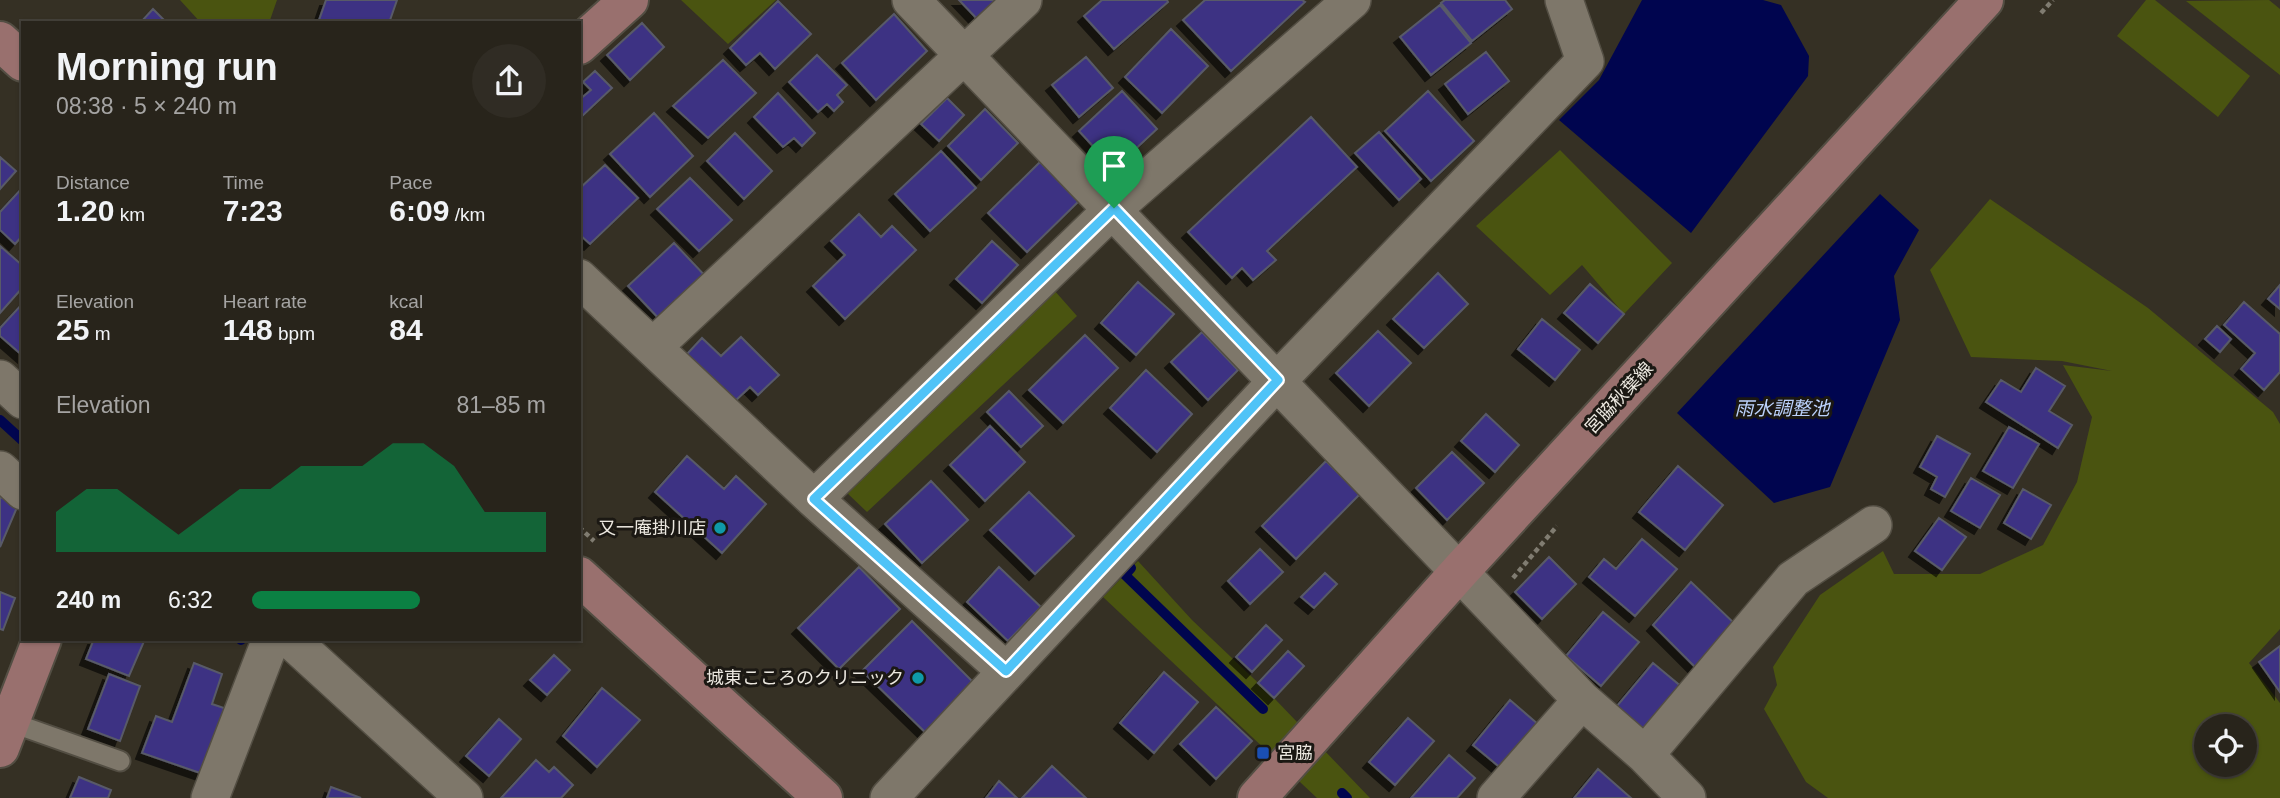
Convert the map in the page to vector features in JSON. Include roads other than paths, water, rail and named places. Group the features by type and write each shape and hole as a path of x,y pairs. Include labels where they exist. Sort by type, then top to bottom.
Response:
{"street":[{"path":"581,43 629,0"},
{"path":"911,0 1114,208 1582,699 1645,755 1687,798"},
{"path":"654,346 962,54 1023,0"},
{"path":"814,499 1114,208 1352,0"},
{"path":"889,798 1278,380 1585,61 1564,0"},
{"name":"宮脇秋葉線","path":"1256,798 1460,571 1984,0"},
{"path":"0,41 21,60"},
{"path":"581,280 814,499 1006,671"},
{"path":"0,379 21,398"},
{"path":"0,470 21,489"},
{"path":"1645,755 1793,579 1872,525"},
{"path":"581,578 824,798"},
{"path":"5,735 41,641"},
{"path":"210,798 270,641"},
{"path":"292,641 444,790"},
{"path":"1496,798 1582,699"}],"lane":[{"path":"5,735 120,761"}],"water":[{"path":"1642,0 1763,0 1781,5 1809,56 1808,76 1691,233 1559,120 1599,80"},
{"name":"雨水調整池","path":"1880,194 1919,230 1894,276 1900,320 1830,487 1774,503 1677,413"}],"waterway":[{"path":"0,420 21,439"},
{"path":"1131,568 1125,575 1263,709"},
{"path":"1342,793 1347,798"}],"place":[{"name":"又一庵掛川店","path":"720,528"},
{"name":"城東こころのクリニック","path":"918,678"},
{"name":"宮脇","path":"1263,753"}]}
